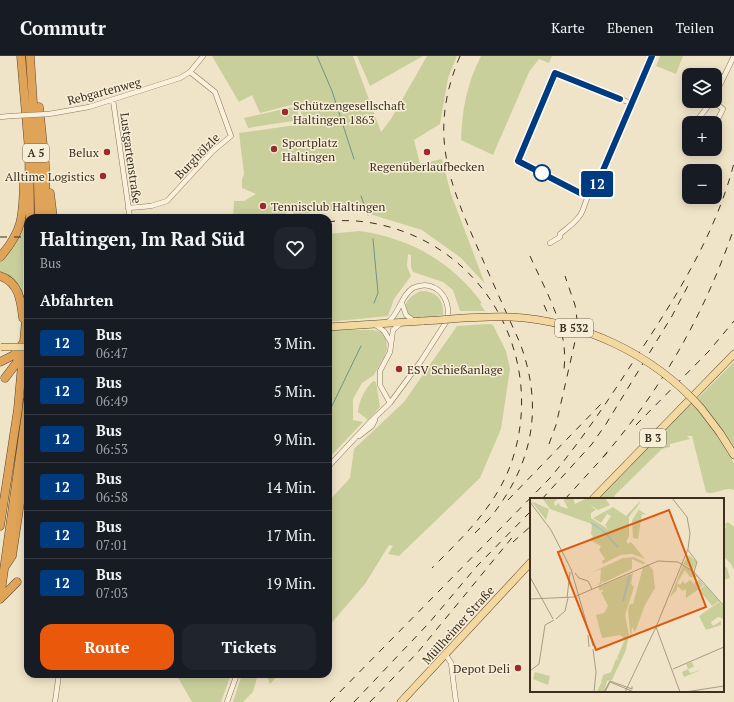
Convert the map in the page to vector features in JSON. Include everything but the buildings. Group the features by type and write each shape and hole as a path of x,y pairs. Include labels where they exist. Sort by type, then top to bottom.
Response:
{"highway":[{"name":"A 5","path":"21,56 29,166 30,214"},
{"name":"A 5","path":"30,56 39,214"},
{"path":"33,89 39,102 45,164 46,214"},
{"path":"45,164 48,169 53,214"},
{"path":"0,257 12,242 23,218 24,178 29,166"},
{"path":"0,276 11,282 17,290 24,320"},
{"path":"0,362 24,348"},
{"path":"5,378 24,350"},
{"path":"0,526 24,362"},
{"path":"0,599 24,428"},
{"path":"5,568 12,556 24,476"},
{"path":"0,599 17,582"}],"main road":[{"name":"B 532","path":"332,327 512,317 544,321 580,330 620,346 649,363 679,387 701,408 734,455"},
{"path":"0,347 24,347"},
{"name":"B 3","path":"594,498 732,357"},
{"name":"Müllheimer Straße","path":"401,702 530,563"}],"street":[{"name":"Rebgartenweg","path":"0,117 70,112 113,100 180,78 190,72 203,56"},
{"path":"550,243 560,237 560,234 581,214 589,194 595,189 633,104 652,56"},
{"path":"722,81 734,56"},
{"name":"Burghölzle","path":"128,208 151,206 167,201 213,151 231,136 216,92 190,72"},
{"path":"589,194 582,194 518,161 555,73 633,104"},
{"name":"Lustgartenstraße","path":"113,100 129,214"},
{"path":"700,116 707,108"},
{"path":"332,463 390,403 421,361 443,327 448,315 446,299 440,292 431,287 423,286 413,288 407,294 396,315 387,323"},
{"path":"402,302 406,315 416,322"},
{"path":"390,403 382,392 379,378 383,364 390,352 393,330 400,323"},
{"path":"374,324 387,333 391,342"},
{"path":"446,655 450,663 456,702"},
{"path":"55,702 58,678"},
{"path":"227,702 236,678"}],"green space":[{"path":"212,56 353,56 381,132 391,119 427,56 457,56 448,78 440,124 414,140 420,164 442,159 451,194 485,284 461,258 422,230 350,208 293,214 291,200 292,210 285,214 233,214 234,201 244,201 256,194 242,188 242,179 244,174 239,133 303,124 299,103 260,113 252,95 239,102"},
{"path":"357,56 423,56 370,86"},
{"path":"481,56 552,56 549,63 539,59 529,72 493,155 461,140 466,97 472,76"},
{"path":"660,56 683,56 676,74 656,66"},
{"name":"Schützengesellschaft Haltingen 1863","path":"297,106 299,120 248,128 244,118"},
{"path":"24,222 22,296 0,274 0,259"},
{"path":"359,231 378,234 396,239 428,254 457,275 470,288 482,303 480,304 485,311 460,311 453,290 443,282 413,272 411,267 411,255 408,254 407,266 411,276 394,299 388,316 332,322 332,234"},
{"path":"421,291 427,291 438,297 441,301 443,315 419,318 411,316 407,313 405,305 410,298"},
{"path":"493,325 506,351 510,369 501,429 480,478 399,556 388,554 393,546 389,545 365,584 332,622 332,498 350,478 354,449 404,402 457,326"},
{"path":"332,330 373,330 381,332 386,338 387,349 384,357 374,375 362,383 353,399 353,420 363,422 332,455"},
{"path":"734,362 734,447 722,430 696,400"},
{"path":"373,381 376,382 380,407 368,420 358,412 363,395"},
{"path":"692,403 713,428 734,463 734,490 727,489 713,493 706,492 692,436 687,436 690,439 670,444 670,447 662,449 614,496 615,498 598,498"},
{"path":"728,522 734,527 734,570 731,564 724,557 725,524"},
{"path":"724,566 727,568 730,578 724,580"},
{"path":"178,678 230,678 221,702 192,702"},
{"path":"241,678 257,678 253,692 243,702 233,702"},
{"path":"268,678 275,678 270,684"}],"waterway":[{"path":"317,56 332,91 354,159"},
{"path":"361,196 368,215"},
{"path":"373,239 378,293 374,303"},
{"path":"332,406 361,346"}],"railway":[{"path":"460,56 450,83 445,109 444,132 446,155 458,201 520,343 527,367 531,390 532,413 530,435 525,456 505,498 490,518"},
{"path":"530,498 550,478 572,451 647,341 677,293 716,217 734,163"},
{"path":"332,222 356,221 385,226 402,231 434,246 461,266 484,291 502,319 514,350 521,383 521,417 515,451 509,469 482,515 432,568"},
{"path":"603,457 644,404 680,349 710,290 734,228"},
{"path":"0,237 24,237"},
{"path":"530,256 560,325 565,354 564,369"},
{"path":"549,444 556,425 576,337 577,319 575,305 565,276"},
{"path":"543,498 592,444 606,424 672,316 691,280"},
{"path":"544,305 557,334"},
{"path":"636,425 709,351 734,321"},
{"path":"508,500 601,404"},
{"path":"566,498 607,453"},
{"path":"330,702 530,498"},
{"path":"354,702 429,623 477,566 530,512"},
{"path":"475,533 494,514"},
{"path":"513,542 530,527"},
{"path":"370,702 418,652 515,534"}],"bus line":[{"name":"12","path":"620,99 555,73 518,161 582,194 589,194 595,189 633,104 652,56"}],"place":[{"name":"Schützengesellschaft Haltingen 1863","path":"285,112"},
{"name":"Sportplatz Haltingen","path":"274,149"},
{"name":"Belux","path":"107,152"},
{"name":"Regenüberlaufbecken","path":"427,152"},
{"name":"Alltime Logistics","path":"103,176"},
{"name":"Tennisclub Haltingen","path":"263,206"},
{"name":"ESV Schießanlage","path":"399,369"},
{"name":"Depot Deli","path":"518,668"}]}
